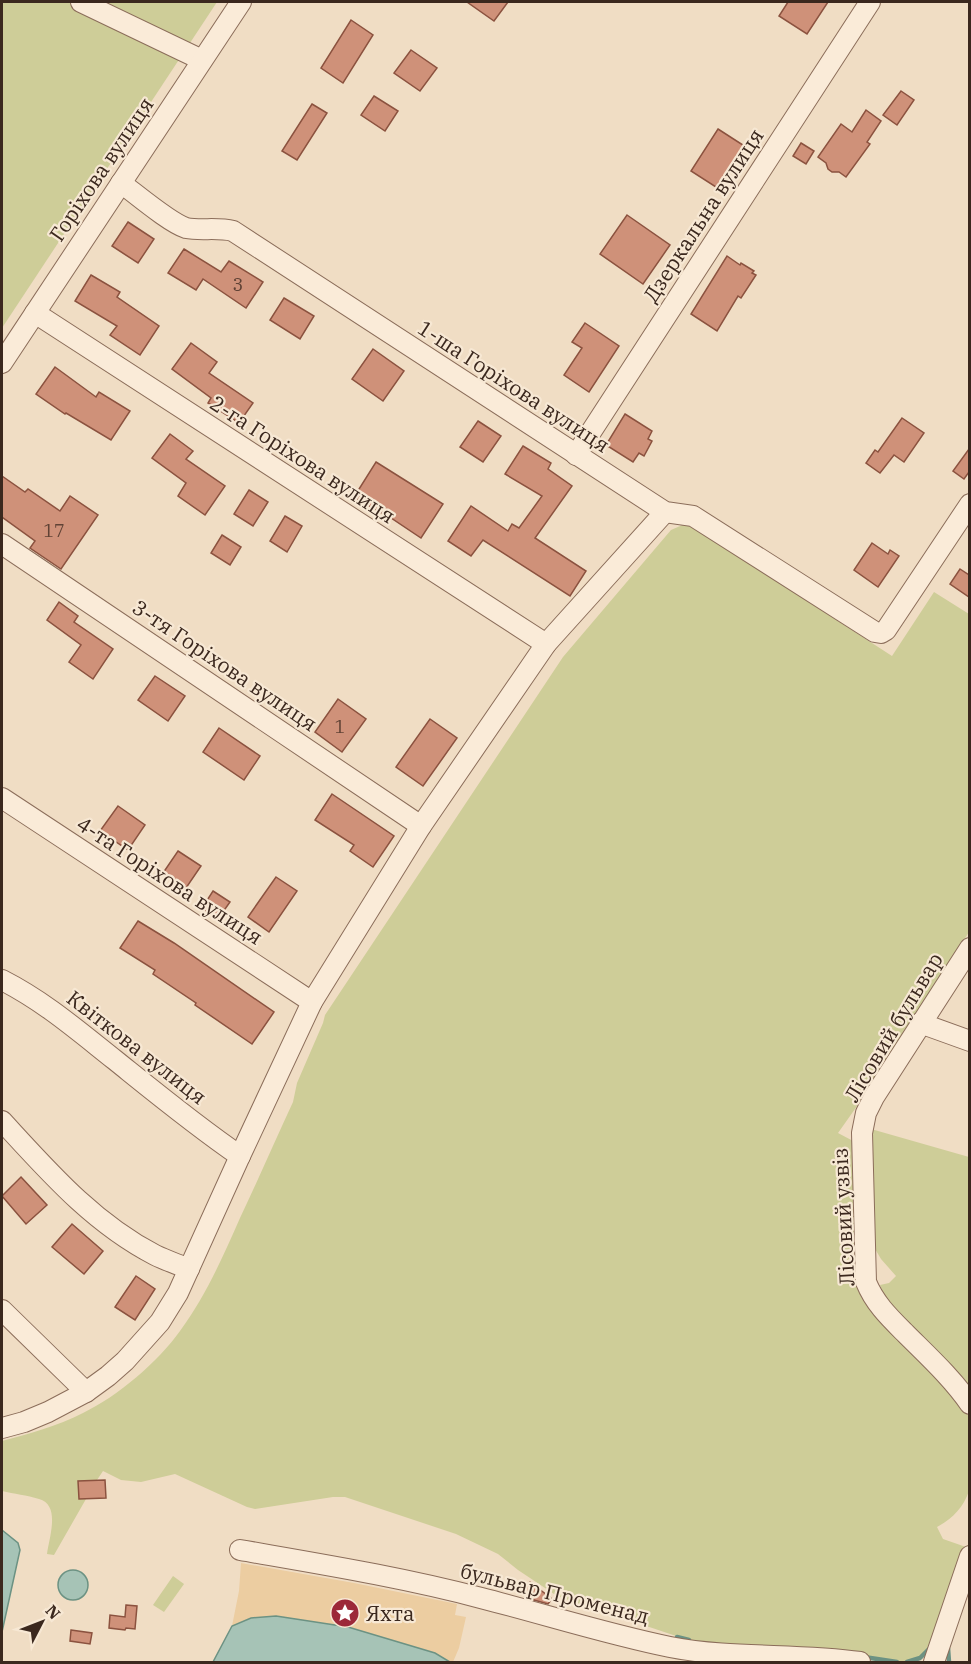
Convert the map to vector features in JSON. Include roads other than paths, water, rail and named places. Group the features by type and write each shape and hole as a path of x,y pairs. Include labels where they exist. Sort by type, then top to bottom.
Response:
{"street":[{"path":"81,2 202,60"},
{"name":"Горіхова вулиця","path":"2,363 241,2"},
{"name":"Дзеркальна вулиця","path":"576,455 870,2"},
{"name":"1-ша Горіхова вулиця","path":"121,183 175,223 187,228 222,228 232,231 665,512 693,516 874,632 881,633 886,630 969,504"},
{"name":"2-га Горіхова вулиця","path":"35,314 546,644"},
{"path":"2,1428 48,1413 86,1392 108,1376 160,1322 178,1293 312,1002 421,826 546,644 665,512"},
{"name":"3-тя Горіхова вулиця","path":"2,544 421,826"},
{"name":"4-та Горіхова вулиця","path":"2,798 312,1002"},
{"name":"Лісовий бульвар","path":"862,1133 866,1113 874,1097 969,948"},
{"name":"Квіткова вулиця","path":"2,980 52,1010 162,1098 240,1156"},
{"path":"920,1023 969,1041"},
{"path":"2,1121 63,1186 102,1220 155,1255 189,1269"},
{"name":"Лісовий узвіз","path":"862,1133 866,1282 880,1307 945,1373 969,1404"},
{"path":"2,1310 86,1392"},
{"name":"бульвар Променад","path":"240,1550 400,1579 671,1647 695,1651 860,1662"},
{"path":"934,1662 969,1556"}],"waterway":[{"path":"677,1637 689,1640"},
{"path":"948,1648 949,1662"},
{"path":"907,1662 920,1658 929,1649"},
{"path":"864,1657 897,1662"}],"place":[{"name":"Яхта","path":"345,1613"}]}
